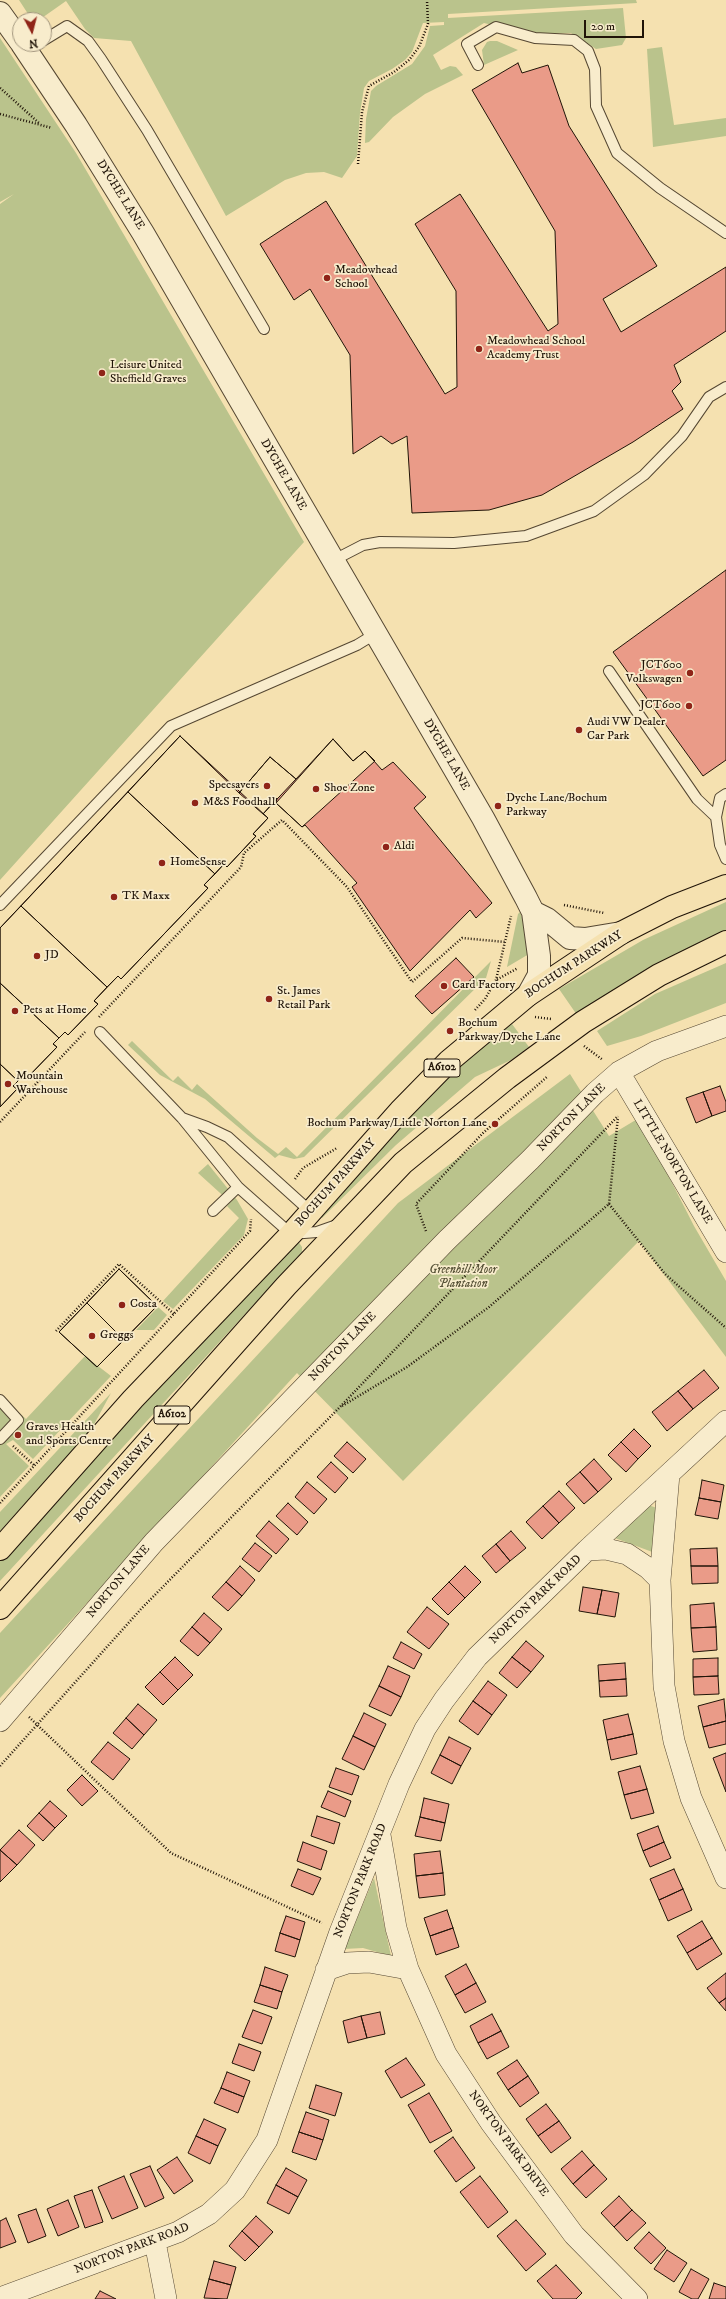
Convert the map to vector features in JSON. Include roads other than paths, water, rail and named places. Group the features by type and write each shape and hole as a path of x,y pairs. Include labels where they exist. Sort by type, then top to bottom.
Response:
{"highway":[{"name":"BOCHUM PARKWAY","path":"0,1608 316,1231 400,1111 449,1061 528,995 621,934 672,907 726,886"},
{"name":"BOCHUM PARKWAY","path":"0,1549 133,1399 291,1234 316,1231 345,1222 404,1163 501,1083 583,1022 659,975 726,942"}],"street":[{"name":"DYCHE LANE","path":"0,13 12,25"},
{"name":"DYCHE LANE","path":"35,52 76,124 195,321 332,561 483,818 539,956 539,975 528,995"},
{"path":"522,911 547,919 570,938 585,939 621,934"},
{"name":"NORTON LANE","path":"0,1721 154,1542 435,1253 619,1072 657,1051 726,1026"},
{"name":"LITTLE NORTON LANE","path":"619,1072 726,1252"},
{"name":"NORTON PARK ROAD","path":"0,2298 155,2242 183,2230 209,2214 231,2194 246,2175 267,2140 340,1932 413,1752 444,1700 477,1657 587,1550 726,1421"},
{"path":"669,1474 660,1580 664,1686 674,1741 691,1798 726,1878"},
{"path":"587,1550 606,1548 628,1554 648,1568 660,1580"},
{"name":"NORTON PARK DRIVE","path":"380,1833 396,1928 408,1969 446,2054 491,2123 574,2235 637,2299"},
{"path":"326,1970 347,1963 369,1962 408,1969"},
{"path":"155,2242 166,2299"}],"lane":[{"path":"52,33 67,26 88,41 101,59 151,136 264,329"},
{"path":"478,65 467,44 496,27 535,38 574,40 588,51 595,69 596,106 617,153 660,188 726,233"},
{"path":"332,561 363,545 380,542 454,543 526,536 594,511 644,475 682,436 708,397 726,388"},
{"path":"0,905 171,726 357,645 375,634"},
{"path":"609,671 697,799 716,817"},
{"path":"726,794 720,798 716,817 720,845 726,859"},
{"path":"100,1032 182,1118 238,1187 291,1234"},
{"path":"182,1118 207,1127 228,1137 275,1178 287,1191 316,1231"},
{"path":"213,1211 238,1187"},
{"path":"0,1400 18,1420 1,1438"}],"place":[{"name":"Meadowhead School","path":"327,278"},
{"name":"Meadowhead School Academy Trust","path":"479,349"},
{"name":"Leisure United Sheffield Graves","path":"102,373"},
{"name":"JCT600 Volkswagen","path":"690,673"},
{"name":"JCT600","path":"689,706"},
{"name":"Audi VW Dealer Car Park","path":"579,730"},
{"name":"Specsavers","path":"267,786"},
{"name":"Shoe Zone","path":"316,789"},
{"name":"M&S Foodhall","path":"195,803"},
{"name":"Dyche Lane/Bochum Parkway","path":"498,806"},
{"name":"Aldi","path":"386,847"},
{"name":"HomeSense","path":"162,863"},
{"name":"TK Maxx","path":"114,897"},
{"name":"JD","path":"37,956"},
{"name":"Card Factory","path":"444,986"},
{"name":"St. James Retail Park","path":"269,999"},
{"name":"Pets at Home","path":"15,1011"},
{"name":"Bochum Parkway/Dyche Lane","path":"450,1031"},
{"name":"Mountain Warehouse","path":"8,1084"},
{"name":"Bochum Parkway/Little Norton Lane","path":"495,1124"},
{"name":"Costa","path":"122,1305"},
{"name":"Greggs","path":"92,1336"},
{"name":"Graves Health and Sports Centre","path":"18,1435"}],"park label":[{"name":"Greenhill Moor Plantation","path":"463,1278"}]}
